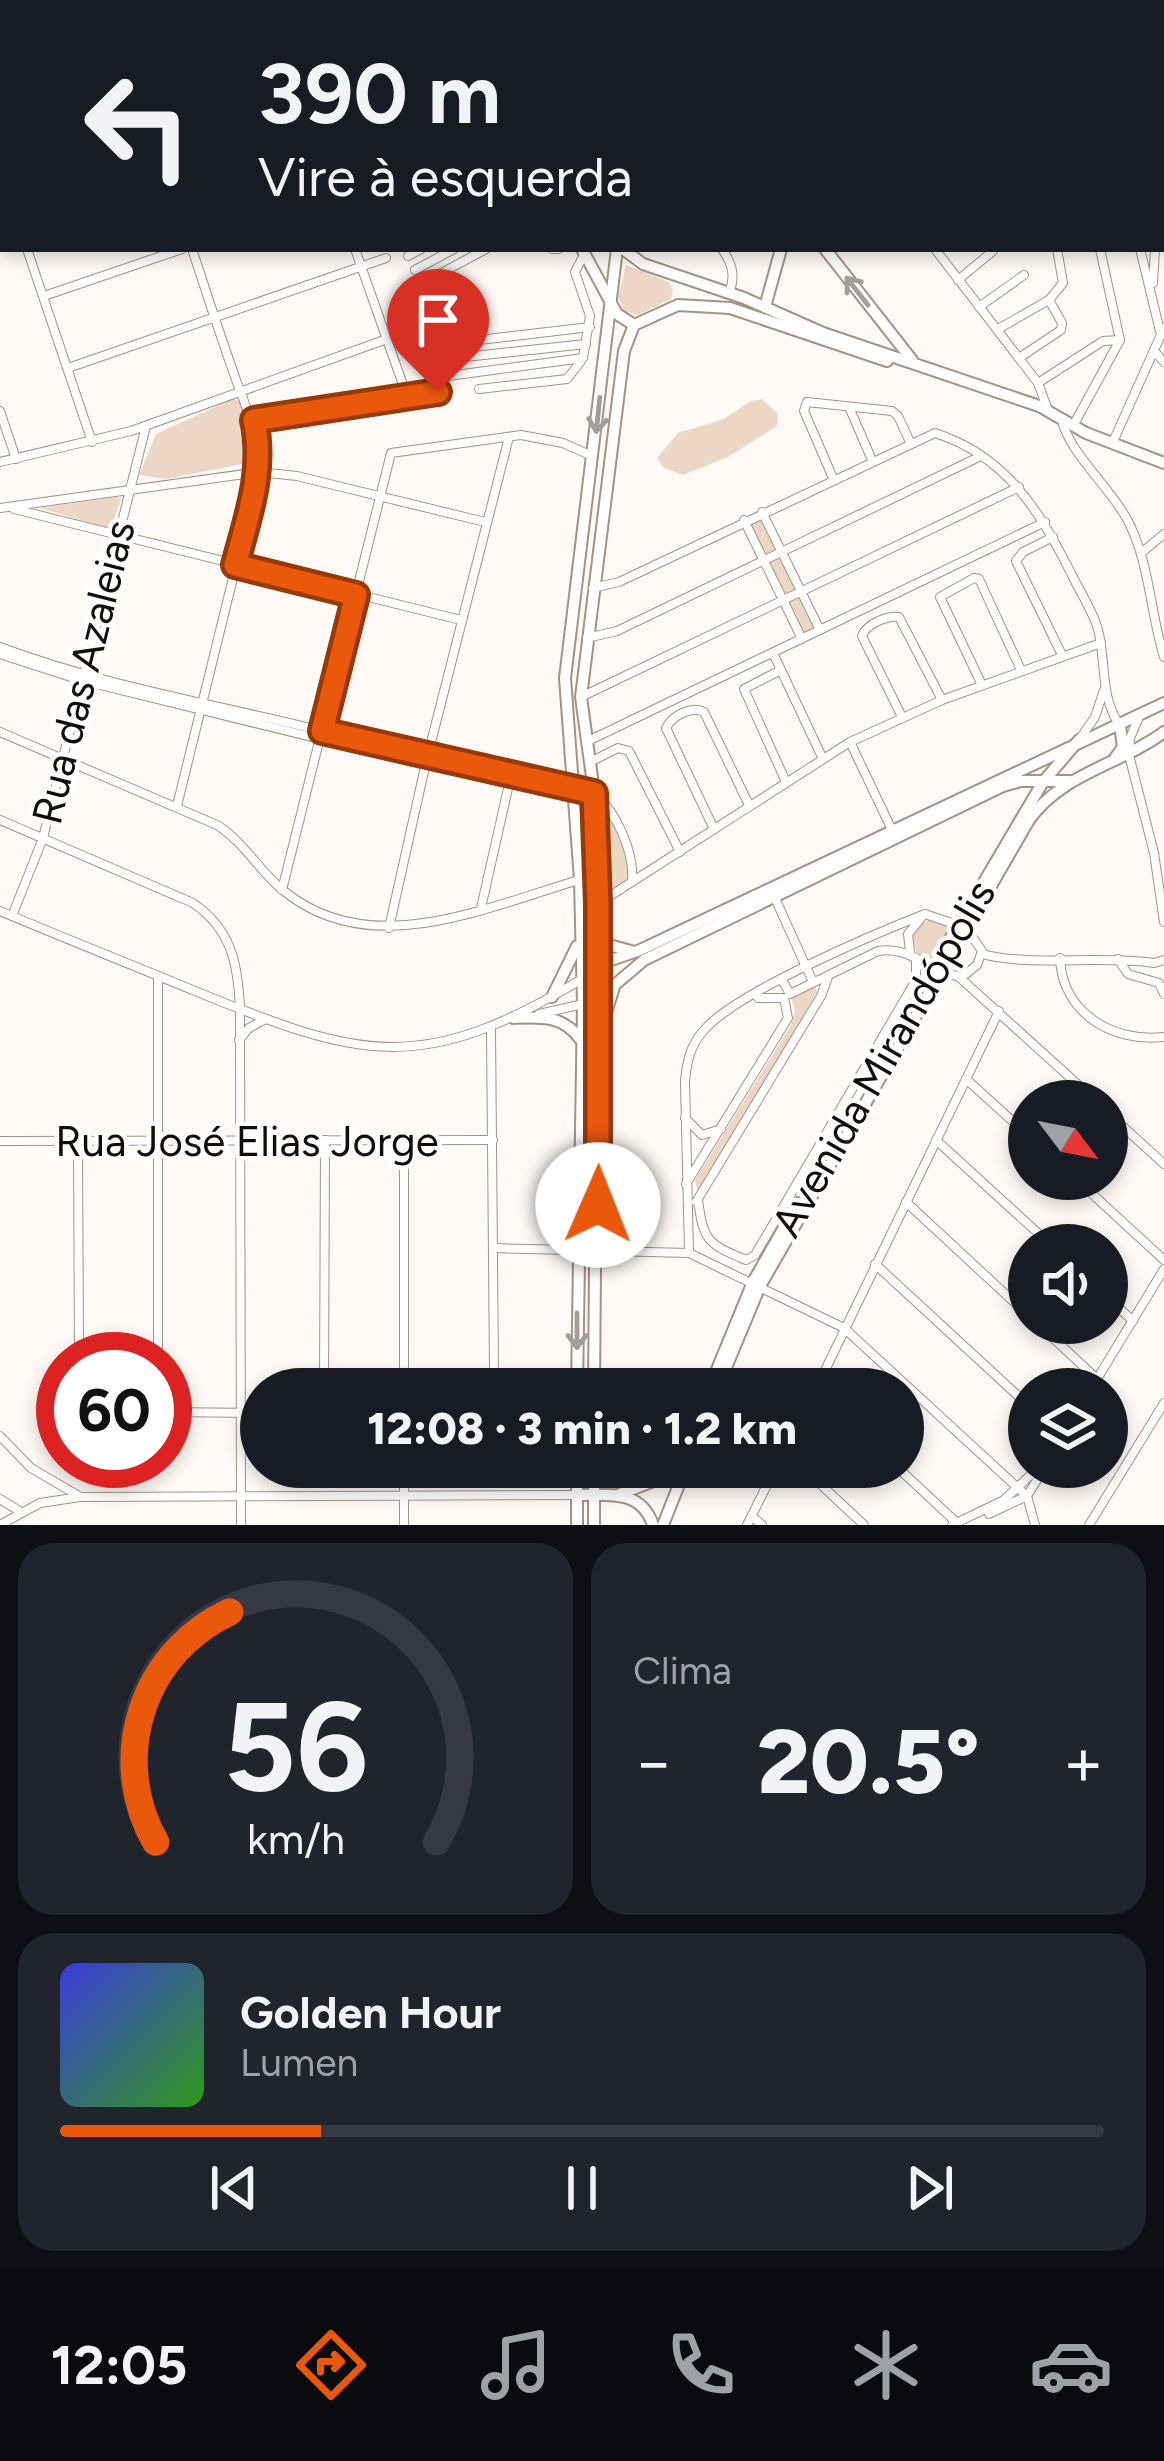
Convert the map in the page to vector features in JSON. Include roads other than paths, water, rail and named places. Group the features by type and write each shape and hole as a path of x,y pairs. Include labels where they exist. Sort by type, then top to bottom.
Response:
{"main road":[{"path":"584,252 617,314 634,325"},
{"path":"577,1368 583,978 565,678 619,252"},
{"path":"624,252 823,333 1044,404 1067,422 1164,463"},
{"path":"765,307 780,252"},
{"path":"827,252 914,361"},
{"path":"676,274 678,305"},
{"path":"594,1368 598,904 594,796 581,697 624,351 634,325 678,305 739,310 865,356 955,375"},
{"path":"865,356 880,352 890,333"},
{"path":"583,978 598,964 772,891 1079,740 1117,731 1162,705"},
{"path":"1102,766 1122,751 1117,731"},
{"path":"894,833 1003,786 1067,781 1130,755 1163,733"},
{"name":"Avenida Mirandópolis","path":"963,926 1042,782 1079,740"},
{"path":"1066,751 1056,775 1067,781"},
{"path":"1021,781 1034,797"},
{"name":"Avenida Mirandópolis","path":"722,1368 756,1284 935,970 1029,820 1067,781"},
{"path":"583,1004 598,1000 644,960 772,891"},
{"path":"598,929 618,950 640,950"},
{"path":"552,997 581,937"},
{"path":"598,1042 615,984"},
{"path":"514,1018 552,1018 574,1030 582,1043"},
{"path":"577,1525 578,1488"},
{"path":"594,1525 595,1488"},
{"path":"578,1495 620,1494 636,1488"},
{"path":"663,1525 678,1488"},
{"path":"620,1494 640,1504 653,1525"}],"street":[{"path":"28,252 92,442"},
{"path":"44,296 173,252"},
{"path":"177,806 259,472 260,446 193,252"},
{"path":"356,252 407,396"},
{"path":"407,256 415,252"},
{"path":"415,270 448,252"},
{"path":"421,284 480,252"},
{"path":"479,389 567,379 581,359 590,327 584,288 575,272 583,252"},
{"path":"724,252 734,278 729,293"},
{"path":"937,252 1038,383 1044,404"},
{"path":"943,259 952,252"},
{"path":"958,280 992,252"},
{"path":"997,329 1049,300 1063,283 1058,252"},
{"path":"1101,252 1120,340 1067,422 1065,437 1110,490 1142,553 1163,658"},
{"path":"1112,444 1162,329 1141,252"},
{"path":"1152,291 1155,252"},
{"path":"68,368 386,258"},
{"path":"979,307 1024,275"},
{"path":"1019,358 1061,330 1049,300"},
{"path":"445,344 590,327"},
{"path":"0,462 146,426 386,340"},
{"path":"1038,383 1103,340 1120,340"},
{"path":"446,359 586,344"},
{"path":"1155,352 1164,362"},
{"path":"448,376 581,359"},
{"path":"254,420 438,392"},
{"path":"833,478 804,408 810,400 895,412 910,442"},
{"path":"848,406 872,460"},
{"path":"0,411 16,459"},
{"name":"Rua das Azaleias","path":"12,916 43,838 146,426"},
{"path":"592,589 619,582 935,433 983,456 1019,487 1045,522 1096,623 1117,731"},
{"path":"282,890 394,450 508,437 546,439 593,456"},
{"path":"389,928 508,437"},
{"path":"586,638 616,631 983,456"},
{"path":"4,507 259,472 297,476 485,522"},
{"path":"581,697 1019,487"},
{"path":"4,507 461,620"},
{"path":"762,512 820,630"},
{"path":"744,520 802,639"},
{"path":"586,741 1045,522"},
{"path":"1142,553 1164,534"},
{"path":"1053,537 1023,551 1016,561 1063,655"},
{"path":"982,685 940,596 974,578 979,579 1021,670"},
{"path":"852,615 902,717"},
{"path":"862,634 899,616 942,700"},
{"path":"598,904 850,742 942,700 1101,643"},
{"path":"0,650 81,676 426,762 594,796 608,809 629,854 647,873"},
{"path":"773,653 823,757"},
{"path":"779,671 744,689 786,782"},
{"path":"1079,740 1095,716 1106,683"},
{"path":"714,829 666,728 671,720 692,710 704,712 749,806"},
{"path":"1142,716 1130,738 1130,755 1154,854 1164,922"},
{"path":"0,732 224,829 282,890 325,915 389,928 424,924 580,880"},
{"path":"850,742 894,833"},
{"path":"589,762 626,748 680,852"},
{"path":"481,908 510,780"},
{"path":"0,820 168,891 208,914 235,958 240,1413 192,1412"},
{"path":"629,854 632,882"},
{"path":"772,891 813,982"},
{"path":"0,911 264,1020 362,1047 424,1045 491,1029 583,978"},
{"path":"689,1253 683,1115 687,1064 694,1044 715,1019 782,980 918,916 934,914 963,926 982,954 1164,960"},
{"name":"Avenida Mirandópolis","path":"698,1199 704,1237 746,1260 755,1255 916,980 908,934 921,919 934,914"},
{"path":"745,1001 787,996 886,949 904,951 935,970 958,977 1073,1080"},
{"path":"958,977 971,972 982,954"},
{"path":"1060,958 1065,988 1085,1015 1132,1038 1164,1037"},
{"path":"1118,958 1128,974 1159,983 1164,994"},
{"path":"158,976 158,1332"},
{"path":"687,1212 821,996 828,976"},
{"path":"686,1184 786,1022 782,980"},
{"path":"514,1018 583,1004"},
{"path":"826,1368 999,1011"},
{"path":"238,1041 264,1020"},
{"path":"491,1029 494,1368"},
{"path":"966,1079 1008,1117"},
{"path":"683,1115 702,1135 722,1128"},
{"path":"1128,1131 1164,1164"},
{"path":"324,1368 325,1140"},
{"path":"404,1140 404,1368"},
{"name":"Rua José Elias Jorge","path":"0,1141 493,1140"},
{"path":"936,1140 1028,1224"},
{"path":"78,1142 80,1332"},
{"path":"1099,1200 1164,1260"},
{"path":"906,1202 1008,1297"},
{"path":"493,1248 689,1253 844,1328 1008,1479"},
{"path":"875,1264 1008,1387"},
{"path":"1104,1368 1164,1269"},
{"path":"1128,1316 1133,1321"},
{"path":"1060,1344 1085,1368"},
{"path":"1089,1525 1164,1403"},
{"path":"0,1436 31,1468 80,1497"},
{"path":"241,1488 241,1525"},
{"path":"404,1488 404,1525"},
{"path":"762,1525 750,1521 766,1488"},
{"path":"824,1488 864,1525"},
{"path":"918,1488 955,1524 999,1511 1027,1496 1031,1488"},
{"path":"975,1516 1018,1488 1027,1496 1035,1525"},
{"path":"0,1525 40,1503 80,1497 578,1495"},
{"path":"0,1499 21,1512"}]}
